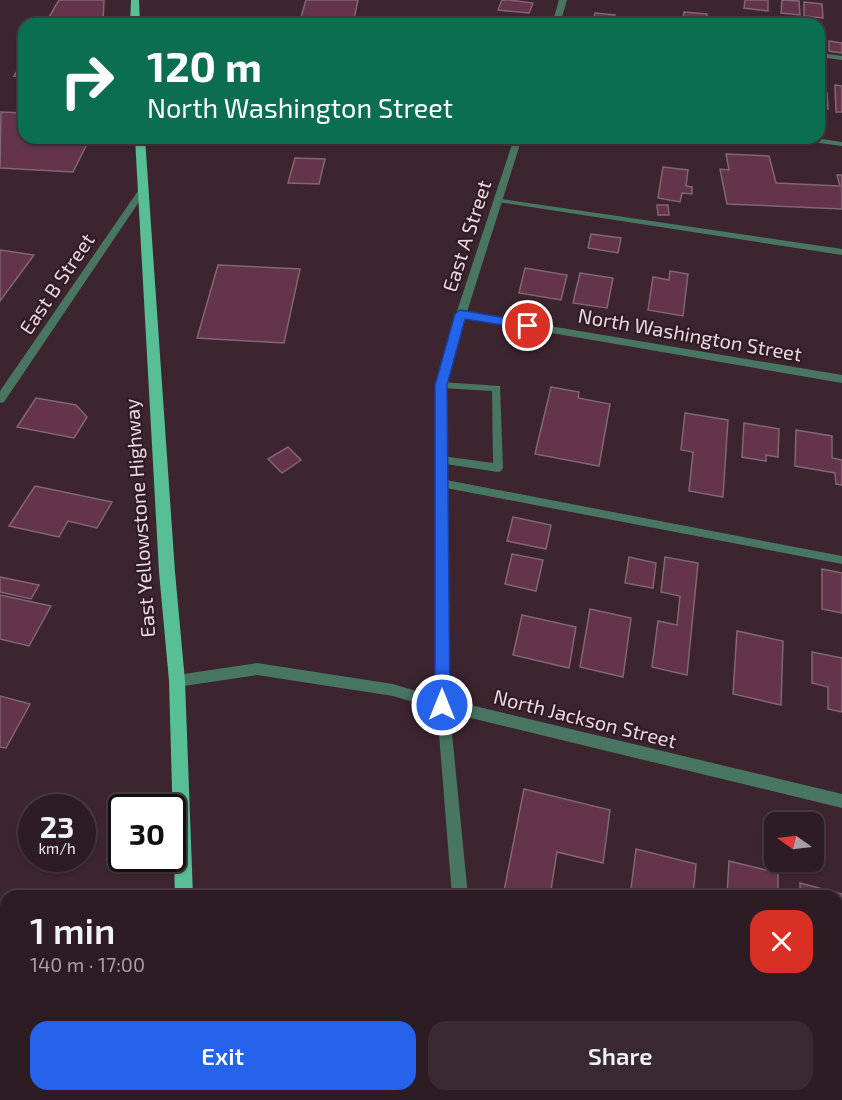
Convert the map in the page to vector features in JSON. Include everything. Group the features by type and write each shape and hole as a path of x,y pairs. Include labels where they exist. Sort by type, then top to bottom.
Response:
{"main road":[{"path":"135,0 135,18"},
{"name":"East Yellowstone Highway","path":"140,144 167,572 177,681 184,890"}],"street":[{"path":"559,18 563,0"},
{"path":"825,142 842,144"},
{"name":"East A Street","path":"459,890 442,705 441,385 460,314 516,144"},
{"name":"East B Street","path":"0,399 143,190"},
{"name":"North Washington Street","path":"460,314 842,379"},
{"name":"North Jackson Street","path":"177,681 257,669 393,690 442,705 842,801"}],"lane":[{"path":"825,56 842,58"},
{"path":"498,200 842,252"},
{"path":"441,385 497,388 498,468 442,460"},
{"path":"441,483 842,560"}],"building":[{"path":"59,0 104,0 103,18 48,18"},
{"path":"306,0 358,0 354,18 301,18"},
{"path":"502,0 533,3 529,13 498,10"},
{"path":"745,0 768,0 768,11 744,8"},
{"path":"782,0 799,1 800,15 781,13"},
{"path":"804,2 822,4 823,18 804,16"},
{"path":"684,12 707,14 707,18 683,18"},
{"path":"595,13 615,15 614,18 594,18"},
{"path":"829,41 842,43 842,53 829,51"},
{"path":"835,85 842,86 842,112 836,112"},
{"path":"825,93 827,93 828,109 825,109"},
{"path":"1,112 18,113 18,144 87,144 73,172 0,168"},
{"path":"726,154 769,156 776,183 840,186 837,175 842,175 842,209 727,204 720,169 729,170"},
{"path":"295,158 325,159 319,184 288,183"},
{"path":"663,167 688,170 686,186 692,187 692,194 682,193 680,202 658,198"},
{"path":"657,205 668,205 669,215 658,215"},
{"path":"591,234 621,238 618,253 588,248"},
{"path":"0,250 34,255 0,301"},
{"path":"218,265 300,269 284,343 197,338"},
{"path":"525,268 567,275 561,300 519,293"},
{"path":"670,271 688,274 683,316 648,310 653,277 669,280"},
{"path":"580,273 613,278 607,308 573,303"},
{"path":"551,387 579,392 578,398 610,404 599,466 535,454"},
{"path":"36,398 76,405 87,417 74,438 17,427"},
{"path":"685,413 728,420 723,497 689,491 693,452 681,450"},
{"path":"744,423 779,429 778,457 766,455 766,461 742,457"},
{"path":"796,430 832,436 832,458 842,460 842,485 836,484 835,473 795,466"},
{"path":"288,447 301,460 282,473 268,459"},
{"path":"35,486 112,502 97,528 68,521 59,537 9,526"},
{"path":"513,517 551,525 546,549 507,541"},
{"path":"512,554 543,560 536,591 505,584"},
{"path":"629,557 656,563 653,588 625,583"},
{"path":"665,557 698,563 687,675 652,667 658,621 677,625 680,596 661,592"},
{"path":"822,569 842,573 842,613 822,609"},
{"path":"0,577 39,585 31,599 0,592"},
{"path":"0,595 51,606 29,646 0,639"},
{"path":"590,609 631,618 623,677 580,667"},
{"path":"522,615 576,627 569,668 513,655"},
{"path":"737,631 783,641 781,705 733,694"},
{"path":"812,652 842,658 842,712 828,709 828,687 812,683"},
{"path":"0,696 30,704 6,748 0,747"},
{"path":"524,789 610,810 603,863 557,852 551,890 504,890"},
{"path":"636,849 696,864 694,890 631,890"},
{"path":"729,861 764,870 764,872 778,873 778,890 727,890"},
{"path":"800,883 827,890 800,890"}],"route":[{"path":"442,705 441,385 460,314 528,326"}]}
